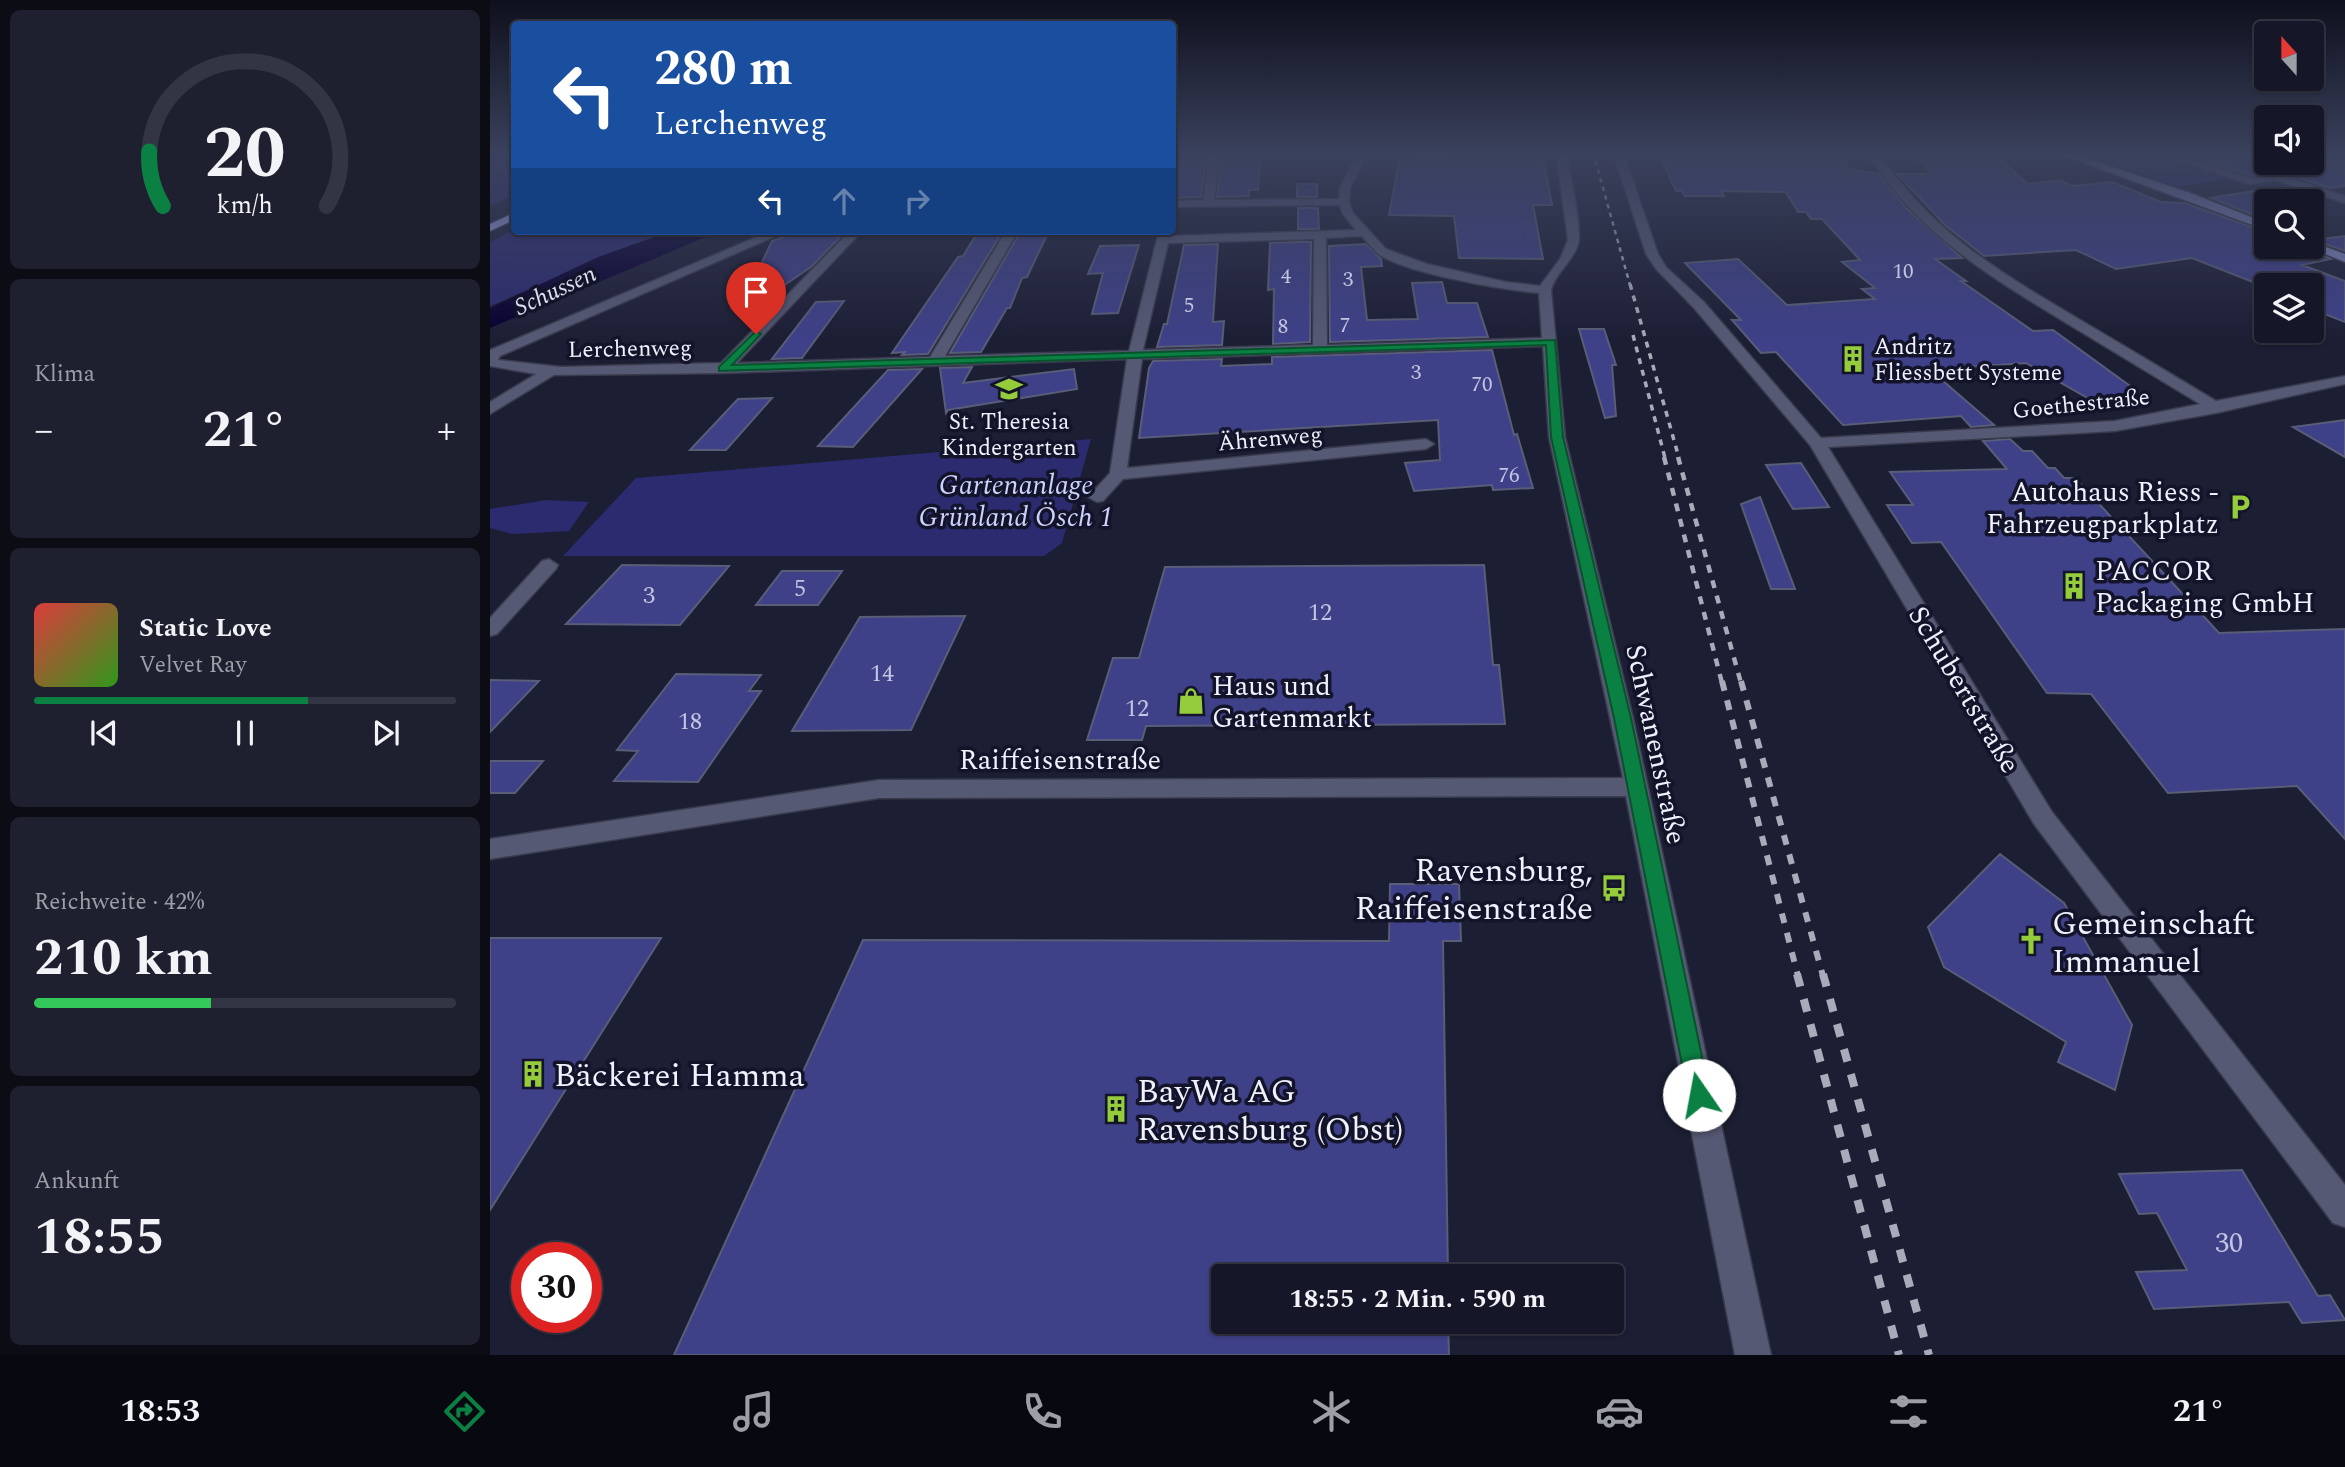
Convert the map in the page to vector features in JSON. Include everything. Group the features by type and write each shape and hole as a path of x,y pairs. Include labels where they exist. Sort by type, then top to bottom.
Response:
{"highway":[{"path":"490,228 511,218"}],"main road":[{"path":"2236,215 2254,222"},
{"path":"2324,250 2345,258"}],"street":[{"path":"1349,215 1382,251 1423,267 1506,286 1545,290 1547,282 1566,260 1574,240 1570,215"},
{"name":"Schubertstraße","path":"1639,215 1652,254 1662,269 1699,306 1817,443 2043,818 2345,1211"},
{"path":"1923,215 1954,243 2028,294 2216,408"},
{"path":"1097,498 1118,474 1135,355 1163,236 1364,233"},
{"path":"490,361 495,353 772,235"},
{"path":"723,369 852,235"},
{"path":"935,361 1010,235"},
{"path":"1320,235 1320,349"},
{"name":"Schwanenstraße","path":"1545,290 1557,437 1622,718 1753,1355"},
{"name":"Lerchenweg","path":"490,361 515,369 549,372 723,369 1551,342"},
{"name":"Lerchenweg","path":"490,409 549,372"},
{"name":"Goethestraße","path":"1817,443 2115,426 2216,408 2345,380"},
{"name":"Ährenweg","path":"1118,474 1426,444"},
{"path":"490,630 550,565"},
{"name":"Raiffeisenstraße","path":"490,849 879,789 1635,787"}],"green space":[{"path":"511,231 511,235 660,235 490,306 490,242"},
{"name":"Gartenanlage Grünland Ösch 1","path":"1091,439 1062,543 1044,556 563,556 636,478"},
{"path":"547,500 589,502 569,531 513,534 490,528 490,509"}],"water":[{"name":"Schussen","path":"661,235 711,235 490,328 490,308 598,257"}],"building":[{"path":"1298,215 1318,215 1319,229 1298,229"},
{"path":"1404,215 1535,215 1543,259 1459,258 1454,216"},
{"path":"1808,215 1914,215 1962,258 1935,259 1966,281 1961,281 2033,331 2053,330 2148,399 2105,408 2026,363 1936,369 1942,374 1935,374 1994,425 1971,427 1961,416 1843,425 1776,352 1761,353 1732,320 1741,320 1685,263 1738,259 1787,305 1875,299 1862,289 1875,288 1842,262 1860,260 1822,219 1811,219"},
{"path":"1936,215 2219,215 2254,228 2254,259 2324,259 2324,256 2331,259 2302,265 2324,273 2254,273 2254,282 2192,258 2116,269 2076,250 1984,256"},
{"path":"790,235 842,235 811,267 777,290 762,262 772,241"},
{"path":"976,235 1000,235 928,354 892,353 958,257 963,256"},
{"path":"1018,235 1047,235 1027,277 1022,278 1010,308 1007,308 981,352 950,353"},
{"path":"2345,236 2345,251 2324,244 2324,239"},
{"path":"1311,242 1310,342 1273,344 1274,289 1268,290 1270,243"},
{"path":"1218,244 1213,322 1224,321 1222,345 1157,347 1164,324 1167,324 1184,245"},
{"path":"1366,244 1381,259 1382,266 1361,267 1367,320 1418,319 1412,283 1442,282 1447,303 1477,303 1488,337 1330,342 1329,246"},
{"path":"1139,245 1118,313 1092,314 1103,273 1088,274 1100,246"},
{"path":"2324,273 2345,281 2345,322 2324,314"},
{"path":"844,301 802,358 772,359 816,302"},
{"path":"1579,329 1604,329 1616,365 1612,365 1616,416 1605,418"},
{"path":"1492,350 1514,435 1517,434 1533,488 1493,490 1492,485 1414,491 1405,463 1440,460 1438,420 1139,438 1149,368 1153,361 1222,359 1221,366 1272,364 1272,357"},
{"name":"St. Theresia Kindergarten","path":"972,367 963,383 1074,369 1077,389 948,410 946,413 940,368"},
{"path":"922,369 853,447 818,446 888,370"},
{"path":"772,398 726,450 690,450 738,399"},
{"path":"2345,420 2345,457 2293,427"},
{"name":"PACCOR Packaging GmbH","path":"2010,439 2023,451 2032,451 2048,468 2055,468 2064,478 2075,478 2219,633 2345,629 2345,839 2297,786 2168,793 2091,694 2047,693 1941,542 1912,543 1887,505 1913,505 1890,472 2007,469 1983,441"},
{"path":"1801,463 1829,507 1793,509 1766,465"},
{"path":"1760,497 1795,589 1771,589 1741,504"},
{"path":"622,565 729,566 680,625 566,624"},
{"path":"1484,565 1493,665 1499,665 1505,724 1146,726 1142,740 1087,740 1113,658 1139,658 1165,567"},
{"path":"782,571 842,571 818,605 756,605"},
{"path":"965,616 911,730 792,731 860,617"},
{"path":"676,674 761,675 749,691 761,691 698,782 614,781 638,751 617,750"},
{"path":"490,680 539,681 490,732"},
{"path":"490,761 543,761 515,793 490,793"},
{"path":"2000,854 2064,903 2132,1025 2115,1090 2058,1062 2066,1042 1944,967 1928,927"},
{"name":"BayWa AG Ravensburg (Obst)","path":"1390,884 1459,884 1461,941 1443,941 1448,1264 1211,1264 1211,1334 1448,1334 1449,1355 674,1355 863,940 1389,941"},
{"name":"Bäckerei Hamma","path":"490,938 661,938 490,1210"},
{"path":"2242,1170 2318,1296 2330,1295 2345,1320 2302,1323 2289,1302 2154,1309 2136,1272 2187,1270 2157,1213 2139,1214 2119,1174"}],"railway":[{"path":"1611,215 1630,285"},
{"path":"1630,284 1679,458"},
{"path":"1633,335 1665,458"},
{"path":"1664,457 1722,683"},
{"path":"1678,457 1741,683"},
{"path":"1722,681 1798,976"},
{"path":"1741,681 1823,976"},
{"path":"1797,974 1899,1355"},
{"path":"1823,974 1929,1355"}],"place":[{"name":"Andritz Fliessbett Systeme","path":"1853,359"},
{"name":"St. Theresia Kindergarten","path":"1009,389"},
{"name":"Autohaus Riess - Fahrzeugparkplatz","path":"2240,507"},
{"name":"PACCOR Packaging GmbH","path":"2074,586"},
{"name":"Haus und Gartenmarkt","path":"1191,701"},
{"name":"Ravensburg, Raiffeisenstraße","path":"1614,888"},
{"name":"Gemeinschaft Immanuel","path":"2031,941"},
{"name":"Bäckerei Hamma","path":"533,1074"},
{"name":"BayWa AG Ravensburg (Obst)","path":"1116,1109"}],"route":[{"path":"756,334 723,369 1551,342 1557,437 1622,718 1699,1095"}]}
